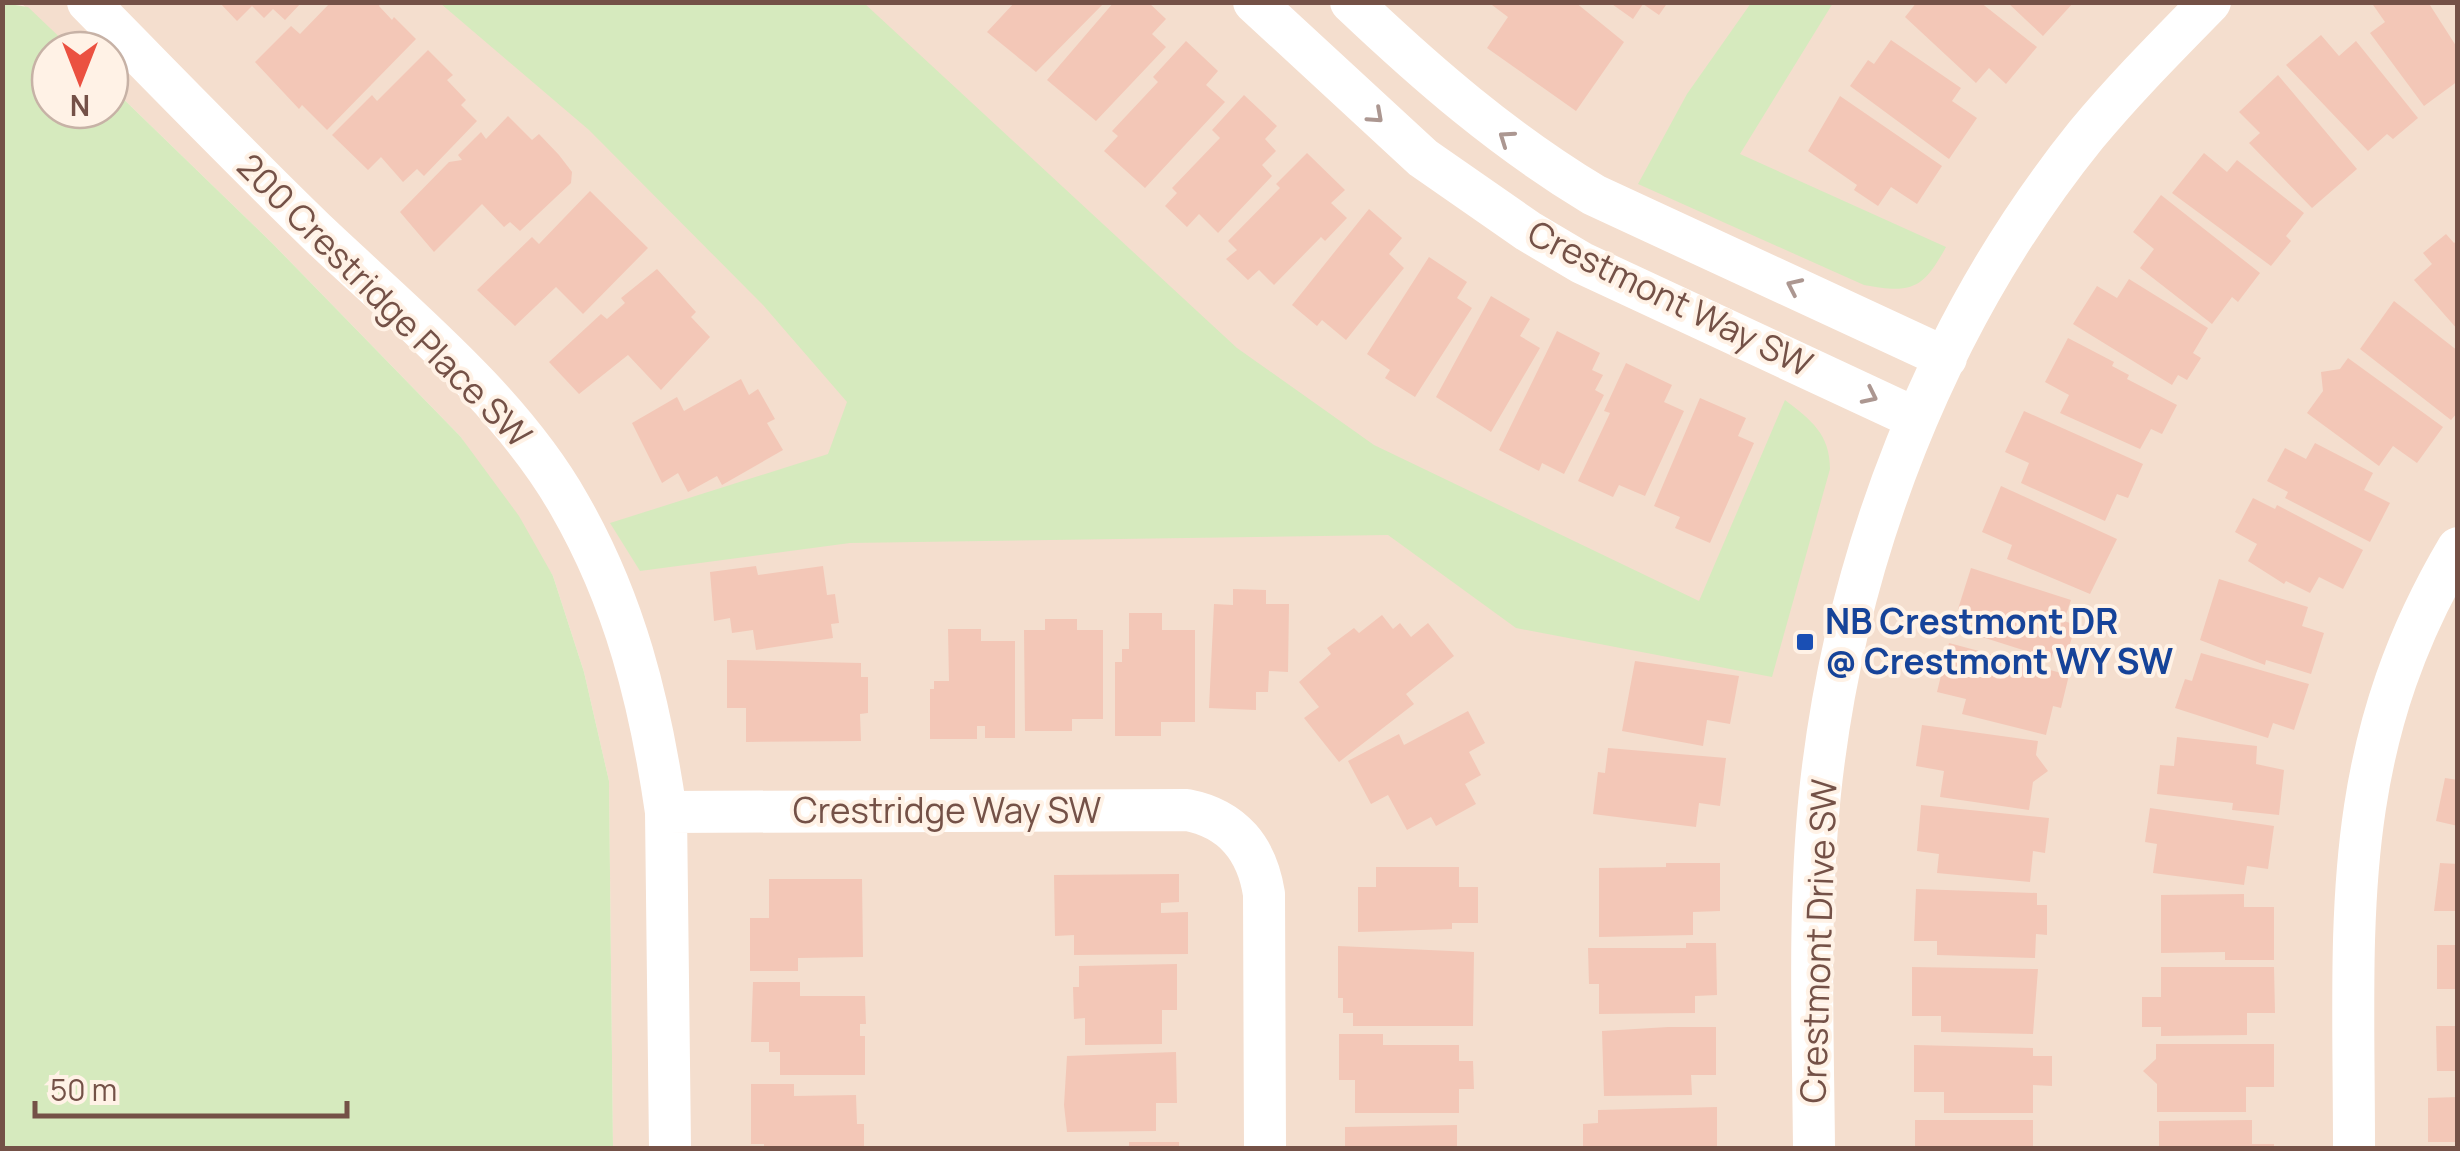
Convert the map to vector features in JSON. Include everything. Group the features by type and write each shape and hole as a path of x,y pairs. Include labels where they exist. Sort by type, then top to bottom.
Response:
{"street":[{"name":"200 Crestridge Place SW","path":"88,2 439,348 526,442 568,501 602,566 621,616 652,716 666,812"},
{"name":"Crestmont Way SW","path":"1254,2 1423,158 1555,247 1918,419"},
{"name":"Crestmont Drive SW","path":"1814,1148 1815,879 1835,686 1874,531 1946,358 1999,263 2085,137 2210,2"},
{"path":"1337,81 1373,10"},
{"name":"Crestmont Way SW","path":"1373,10 1495,130 1594,195 1946,358"},
{"path":"2354,1148 2353,911 2370,766 2389,696 2424,604 2458,548"},
{"name":"Crestridge Way SW","path":"666,812 1187,810 1222,822 1236,831 1251,851 1260,868 1264,894 1265,1148"},
{"path":"666,812 670,1148"}],"shaded area":[{"path":"21,3 2457,3 2457,1148 613,1148 609,781 584,672 553,576 460,436 273,244 130,105 130,30 51,30"}],"green space":[{"path":"2,3 28,7 52,30 30,30 30,130 130,130 130,105 273,244 460,436 519,516 553,576 584,672 609,781 613,1148 3,1148"},
{"path":"440,3 864,3 1237,348 1374,445 1699,601 1785,400 1811,421 1823,437 1830,469 1772,677 1516,628 1388,535 850,543 640,571 610,523 828,454 847,402 763,305 589,130"},
{"path":"1751,3 1833,3 1740,154 1946,247 1923,280 1894,289 1864,285 1638,184 1687,94"}],"building":[{"path":"219,2 302,2 285,20 273,9 264,18 252,6 237,21"},
{"path":"331,2 381,2 379,6 392,20 394,17 416,39 327,130 302,105 299,109 255,62 291,26 300,34"},
{"path":"1015,2 1105,2 1036,72 987,32"},
{"path":"1114,2 1148,2 1166,19 1152,34 1166,47 1096,121 1047,80"},
{"path":"1488,2 1575,2 1624,42 1576,111 1487,48 1508,17"},
{"path":"1609,2 1668,2 1659,15 1643,4 1633,19"},
{"path":"1917,2 1980,2 2037,47 2006,84 1989,68 1976,83 1905,17"},
{"path":"2007,2 2074,2 2043,36"},
{"path":"2371,2 2428,2 2458,49 2458,81 2424,106 2370,33 2385,22"},
{"path":"2321,35 2339,56 2356,41 2418,118 2393,139 2387,134 2368,151 2286,65"},
{"path":"1891,40 1961,88 1952,101 1977,118 1949,159 1850,86 1868,60 1874,64"},
{"path":"1186,41 1218,71 1206,85 1225,102 1145,188 1104,151 1118,136 1112,131 1158,82 1153,77"},
{"path":"428,50 453,75 447,80 466,100 461,105 477,121 424,176 417,169 403,182 381,157 368,170 332,135 372,95 377,101"},
{"path":"2278,75 2357,169 2312,208 2249,143 2260,133 2239,112"},
{"path":"1244,95 1277,126 1265,139 1276,151 1262,165 1272,176 1218,233 1199,214 1187,227 1165,206 1177,193 1172,188 1220,138 1212,130"},
{"path":"1840,96 1942,166 1917,204 1891,187 1878,206 1854,190 1857,185 1808,151"},
{"path":"508,116 532,140 539,134 559,155 572,172 571,183 520,231 510,222 504,227 482,204 434,252 400,212 449,162 462,160 458,155 481,132 486,139"},
{"path":"1307,153 1345,190 1331,203 1347,218 1325,241 1321,237 1274,285 1259,270 1248,280 1226,259 1237,250 1228,241 1280,188 1276,184"},
{"path":"2204,153 2227,172 2237,160 2304,213 2286,236 2291,241 2271,266 2172,193"},
{"path":"590,191 648,248 583,314 556,287 515,326 477,290 532,237 539,244"},
{"path":"2161,195 2260,273 2238,302 2232,297 2212,324 2140,268 2154,249 2133,232"},
{"path":"1369,209 1402,238 1389,254 1404,268 1346,340 1322,320 1317,326 1292,305"},
{"path":"2446,234 2454,243 2458,240 2458,330 2414,280 2432,264 2423,253"},
{"path":"1429,257 1467,282 1457,298 1472,308 1415,397 1385,378 1390,370 1367,354"},
{"path":"657,269 696,312 691,317 710,337 661,390 628,355 579,394 549,362 601,314 607,319 625,303 621,298"},
{"path":"2129,279 2208,328 2193,353 2201,358 2187,380 2178,375 2172,385 2073,324 2097,286 2117,298"},
{"path":"1491,296 1530,319 1520,336 1540,348 1491,432 1436,397"},
{"path":"2394,301 2458,351 2458,412 2451,420 2360,349"},
{"path":"1557,331 1600,353 1592,370 1603,375 1595,390 1604,395 1564,474 1542,463 1539,471 1499,450"},
{"path":"2068,338 2114,362 2112,366 2129,375 2127,379 2177,405 2162,434 2151,429 2140,449 2060,413 2069,395 2045,382"},
{"path":"2348,358 2443,427 2417,463 2393,446 2379,466 2307,413 2323,391 2321,372 2340,369"},
{"path":"1626,363 1672,385 1664,402 1684,411 1645,496 1619,485 1613,497 1578,481 1610,413 1604,411"},
{"path":"741,379 749,395 758,389 775,419 767,423 783,450 722,485 717,476 688,492 678,473 662,483 632,423 677,397 684,411"},
{"path":"1700,398 1746,418 1738,436 1754,443 1710,543 1675,528 1680,517 1654,506"},
{"path":"2024,411 2143,464 2128,498 2117,494 2105,521 2021,483 2029,463 2005,452"},
{"path":"2315,443 2373,473 2364,490 2390,503 2370,542 2285,498 2288,492 2267,481 2285,448 2306,459"},
{"path":"2001,486 2117,539 2090,594 2007,559 2012,545 1982,532"},
{"path":"2253,498 2275,509 2277,505 2363,550 2343,589 2319,577 2310,593 2286,581 2284,584 2248,561 2257,544 2235,532"},
{"path":"756,566 758,575 823,566 827,595 835,594 839,623 831,624 833,638 756,650 753,630 732,633 730,618 714,621 710,572"},
{"path":"1971,568 2071,600 2064,621 2076,625 2067,653 2054,649 2051,659 1982,637 1988,619 1958,609"},
{"path":"2219,579 2308,607 2302,626 2324,633 2311,674 2266,660 2265,665 2200,640"},
{"path":"1233,589 1266,590 1266,604 1289,604 1288,672 1269,671 1268,692 1256,692 1256,710 1209,708 1214,604 1233,605"},
{"path":"1129,613 1162,613 1162,630 1195,630 1195,722 1161,722 1161,736 1115,736 1115,662 1122,662 1122,649 1129,649"},
{"path":"1382,615 1393,629 1400,623 1411,637 1428,623 1454,656 1406,694 1414,704 1339,762 1304,718 1319,707 1299,682 1331,654 1327,648 1354,628 1359,633"},
{"path":"1045,619 1077,619 1077,630 1103,630 1103,719 1072,719 1072,731 1025,731 1024,630 1045,630"},
{"path":"948,629 981,629 981,641 1015,641 1015,738 985,738 985,726 977,726 977,739 930,739 930,689 934,689 934,681 949,681"},
{"path":"1949,643 2069,675 2061,708 2053,706 2046,735 1962,714 1966,699 1937,692"},
{"path":"2201,653 2309,684 2294,730 2273,723 2268,738 2175,708 2185,679 2192,681"},
{"path":"727,660 861,663 861,677 868,677 868,713 860,714 861,741 746,742 746,708 727,708"},
{"path":"1635,661 1739,676 1730,724 1707,720 1703,746 1622,731"},
{"path":"1468,711 1485,743 1469,752 1481,775 1465,784 1476,804 1436,826 1431,817 1407,830 1388,795 1371,804 1348,761 1399,734 1404,745"},
{"path":"1922,725 2038,741 2036,755 2048,771 2033,782 2029,810 1940,797 1944,771 1916,766"},
{"path":"2177,737 2257,746 2256,764 2284,770 2279,815 2232,810 2233,803 2157,794 2160,765 2174,766"},
{"path":"1608,748 1726,758 1720,806 1699,803 1696,827 1593,814 1598,772 1605,773"},
{"path":"2445,778 2458,780 2458,826 2436,821"},
{"path":"1921,805 2049,818 2045,853 2033,851 2030,882 1937,873 1939,854 1917,851"},
{"path":"2150,808 2274,826 2268,869 2247,866 2244,885 2153,873 2157,844 2145,842"},
{"path":"1666,863 1720,863 1720,911 1693,912 1693,935 1599,937 1599,868 1666,867"},
{"path":"2440,863 2458,864 2458,911 2434,911"},
{"path":"1376,867 1459,867 1459,887 1478,887 1478,923 1452,923 1452,929 1358,932 1358,887 1376,887"},
{"path":"1179,874 1179,902 1161,903 1161,913 1188,912 1188,954 1074,955 1074,935 1055,936 1054,875"},
{"path":"769,879 862,879 863,957 798,958 798,971 750,971 750,918 769,918"},
{"path":"1916,889 2037,893 2037,905 2047,905 2047,935 2036,934 2035,958 1937,955 1937,941 1914,941"},
{"path":"2244,894 2244,907 2274,907 2274,960 2225,960 2225,952 2161,953 2161,895"},
{"path":"1686,943 1716,943 1717,995 1695,996 1695,1013 1599,1014 1599,984 1589,984 1588,948 1686,948"},
{"path":"2437,945 2458,945 2458,989 2437,989"},
{"path":"1338,946 1474,952 1473,1026 1353,1026 1353,1013 1343,1013 1343,998 1338,998"},
{"path":"1177,964 1177,1010 1162,1010 1162,1044 1085,1045 1085,1018 1074,1019 1073,987 1079,987 1079,966"},
{"path":"1912,967 2038,969 2033,1034 1941,1032 1941,1016 1912,1016"},
{"path":"2161,967 2274,967 2275,1013 2247,1013 2247,1035 2161,1036 2161,1027 2142,1027 2142,997 2161,997"},
{"path":"753,982 800,982 800,996 865,996 866,1024 860,1024 860,1036 865,1036 865,1075 780,1075 780,1052 769,1052 769,1042 751,1042"},
{"path":"2436,1026 2458,1026 2458,1071 2437,1071"},
{"path":"1716,1027 1716,1075 1691,1075 1692,1095 1604,1096 1602,1031"},
{"path":"1339,1034 1383,1034 1383,1045 1459,1045 1459,1061 1473,1061 1474,1089 1459,1089 1459,1113 1355,1113 1355,1080 1339,1080"},
{"path":"2156,1044 2274,1044 2274,1087 2246,1087 2246,1112 2157,1112 2157,1084 2143,1071 2156,1059"},
{"path":"1914,1045 2033,1048 2033,1056 2052,1056 2052,1086 2033,1085 2033,1113 1944,1113 1944,1092 1914,1092"},
{"path":"1176,1052 1177,1103 1156,1103 1156,1131 1067,1132 1067,1056"},
{"path":"751,1084 794,1084 794,1096 856,1095 857,1124 864,1124 864,1148 764,1148 764,1144 751,1144"},
{"path":"2458,1097 2458,1142 2428,1142 2428,1098"},
{"path":"1717,1107 1717,1148 1583,1148 1583,1124 1598,1123 1598,1110"},
{"path":"1915,1120 2033,1120 2033,1148 1915,1148"},
{"path":"2252,1120 2252,1144 2274,1144 2274,1148 2159,1148 2159,1121"},
{"path":"1457,1125 1457,1148 1345,1148 1345,1127"},
{"path":"1129,1142 1179,1142 1179,1148 1129,1148"}],"place":[{"name":"NB Crestmont DR @ Crestmont WY SW","path":"1805,642"}]}
